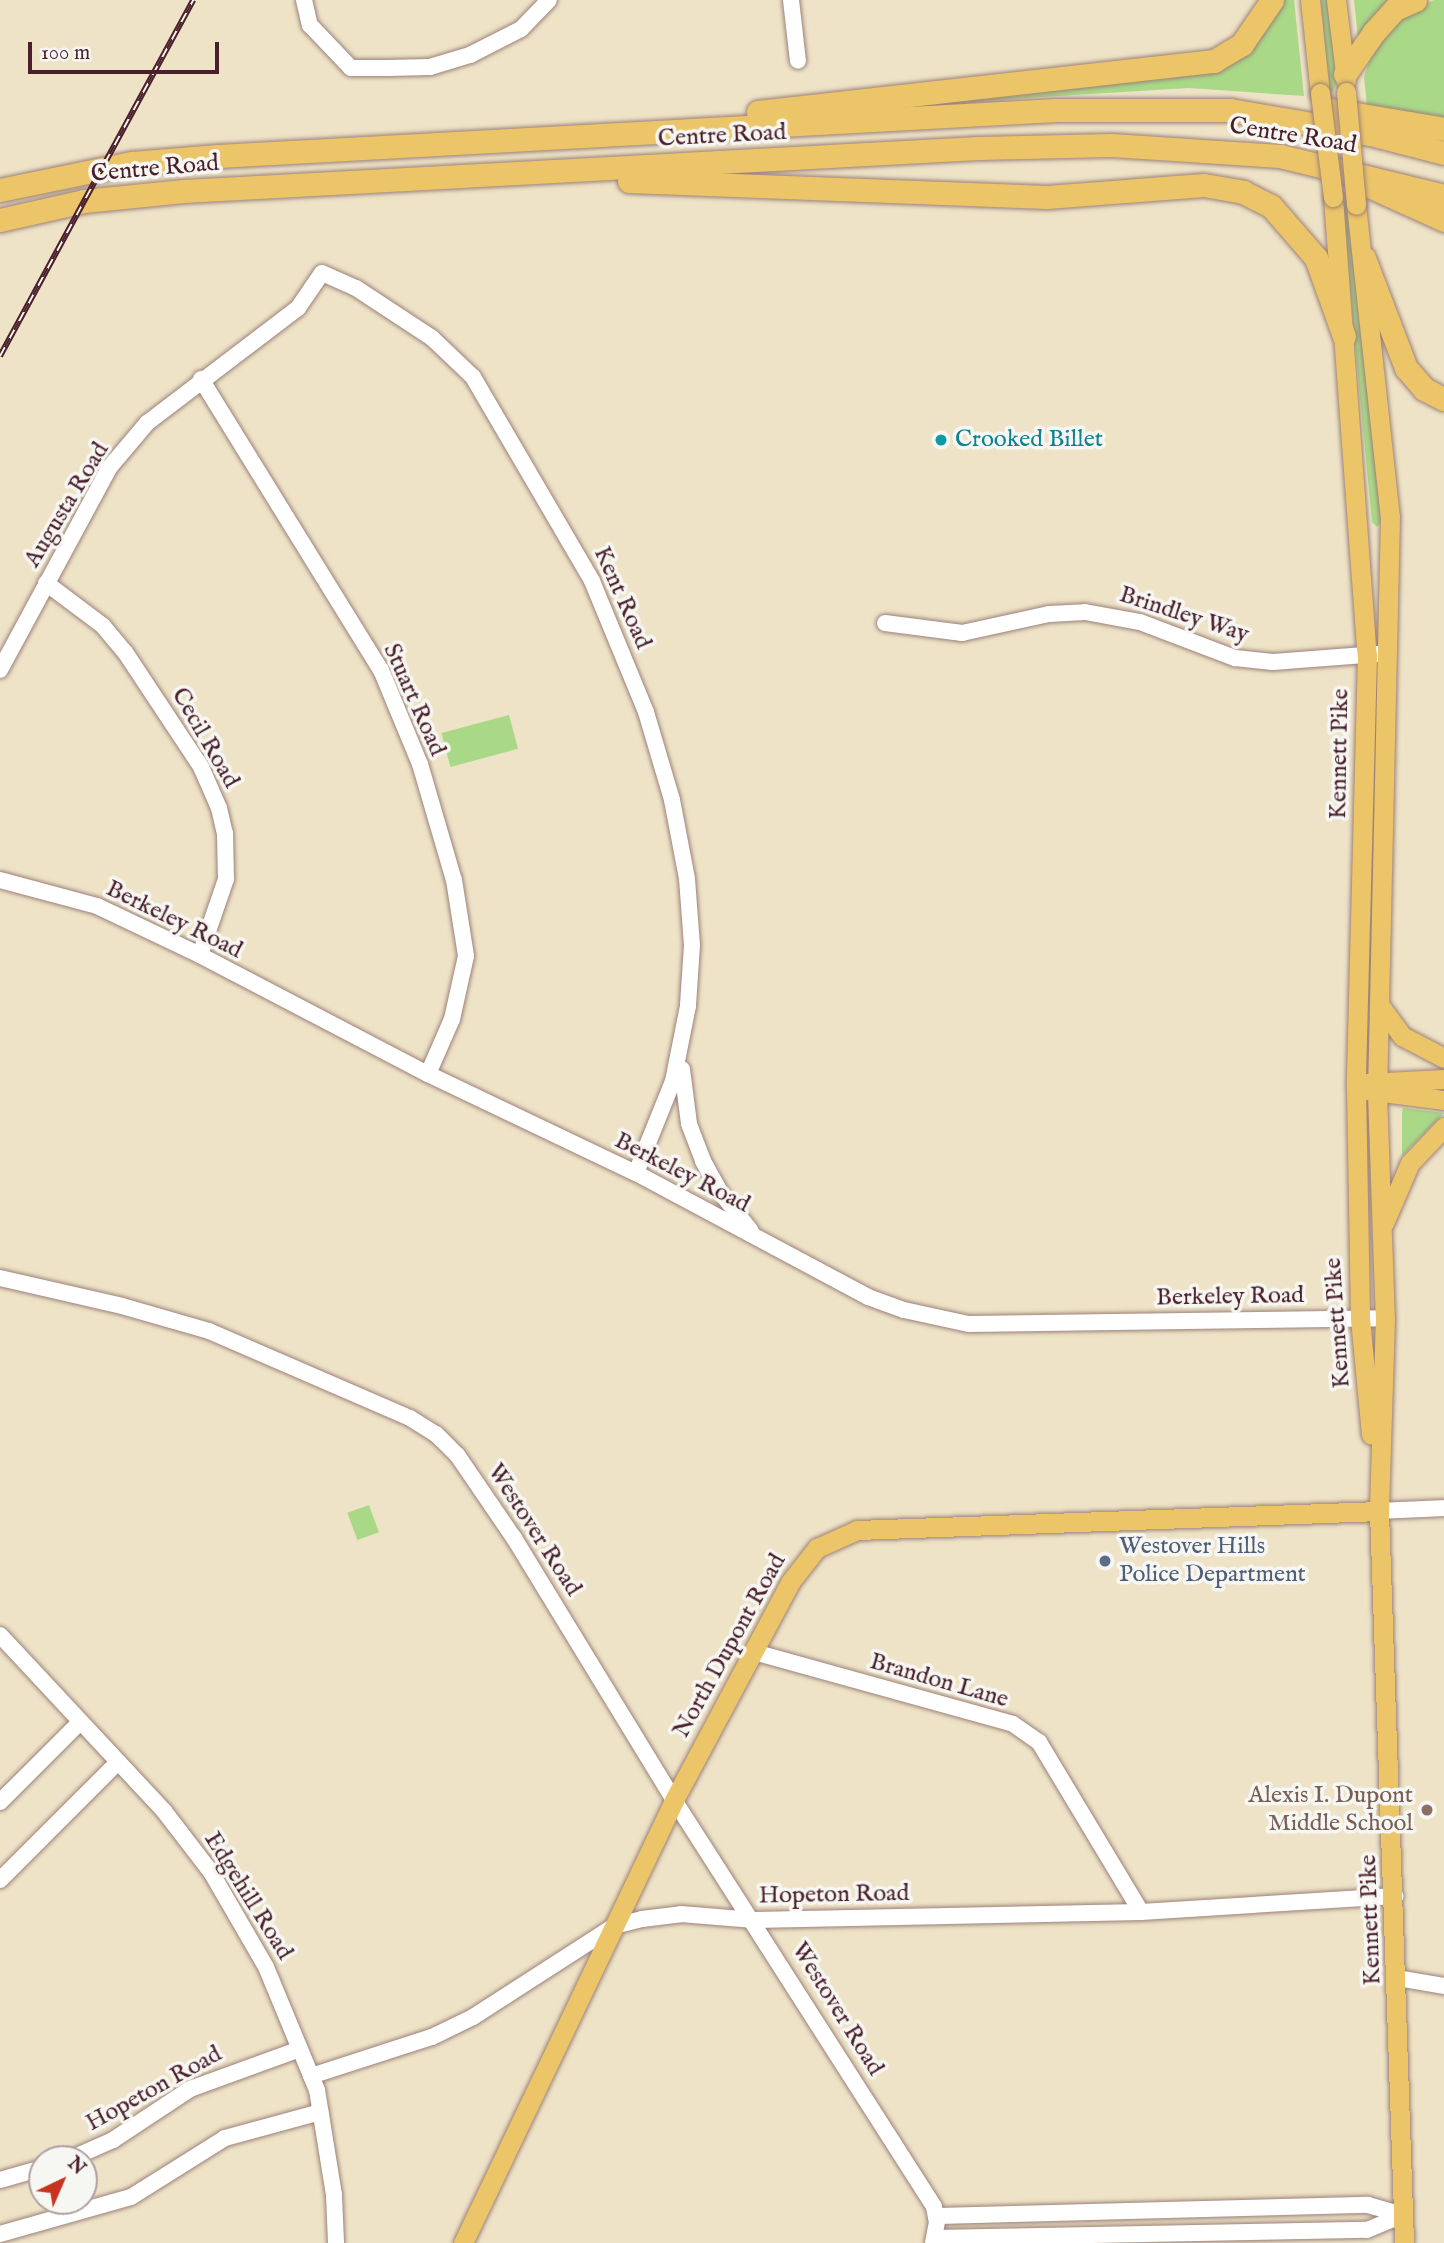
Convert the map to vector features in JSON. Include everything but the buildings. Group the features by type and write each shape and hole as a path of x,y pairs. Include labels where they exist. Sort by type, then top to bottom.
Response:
{"highway":[{"path":"445,142 531,128 854,104 1214,61 1242,44 1272,0"},
{"path":"1346,83 1381,24 1395,9 1415,0"},
{"path":"1056,110 1108,101 1236,97 1444,129"},
{"name":"Centre Road","path":"0,190 132,163 445,142 1056,110 1230,110 1371,134 1444,153"},
{"name":"Centre Road","path":"0,220 84,201 146,194 978,148 1111,145 1245,151 1318,163 1444,196"},
{"path":"1318,163 1444,220"},
{"path":"514,175 1046,197 1204,185 1243,192 1271,206 1310,249 1344,336"},
{"path":"1364,258 1406,368 1424,389 1444,399"}],"main road":[{"name":"Kennett Pike","path":"1310,0 1333,197 1367,655 1356,1087 1360,1318 1379,1511"},
{"name":"Kennett Pike","path":"1336,0 1390,516 1378,1087 1380,1241 1385,1318 1379,1511 1382,1661 1395,1896 1404,2243"},
{"path":"1381,1007 1402,1036 1444,1058"},
{"path":"1356,1087 1444,1079"},
{"path":"1378,1087 1444,1100"},
{"path":"1380,1241 1388,1210 1410,1163 1444,1127"},
{"name":"North Dupont Road","path":"463,2243 674,1800 803,1563 825,1543 849,1531 1379,1511"}],"street":[{"path":"304,0 310,25 351,68 430,67 470,55 521,29 549,0"},
{"path":"791,0 798,61"},
{"name":"Augusta Road","path":"0,670 109,468 146,423 298,307 322,273"},
{"name":"Kent Road","path":"322,273 355,288 432,338 473,377 593,581 646,712 672,800 687,879 692,945 682,1042 681,1090 688,1124 721,1193 755,1237"},
{"name":"Stuart Road","path":"201,379 381,670 420,764 454,880 466,956 452,1019 428,1074"},
{"name":"Cecil Road","path":"47,583 103,626 125,652 201,767 219,808 225,833 226,879 200,955"},
{"name":"Brindley Way","path":"885,623 962,633 1049,614 1093,612 1140,622 1236,658 1273,662 1389,654"},
{"name":"Berkeley Road","path":"0,880 97,906 200,955 428,1074 636,1173 867,1297 969,1324 1385,1318"},
{"name":"Kent Road","path":"636,1173 673,1080 682,1042"},
{"name":"Westover Road","path":"0,1278 122,1306 209,1331 410,1418 436,1434 475,1478 508,1528 674,1800 754,1920 937,2216"},
{"path":"1379,1511 1444,1508"},
{"name":"Edgehill Road","path":"0,1635 118,1762 211,1872 266,1966 311,2076 321,2112 334,2195 336,2243"},
{"name":"Brandon Lane","path":"754,1652 1013,1724 1039,1742 1141,1912"},
{"path":"0,1802 79,1723"},
{"path":"0,1880 118,1762"},
{"name":"Hopeton Road","path":"311,2076 432,2037 473,2017 614,1926 681,1914 754,1920 1141,1912 1395,1896"},
{"path":"1397,1978 1444,1986"},
{"name":"Hopeton Road","path":"98,2147 113,2140 190,2089 300,2049"},
{"path":"0,2234 131,2197 225,2138 321,2112"},
{"path":"0,2180 28,2172"},
{"path":"1368,2205 1403,2215 1367,2230 934,2241 937,2216 1368,2205"}],"green space":[{"path":"1277,0 1294,0 1304,96 1189,88 910,105 1212,66"},
{"path":"1321,0 1330,0 1337,81 1333,92 1328,87"},
{"path":"1354,0 1399,0 1358,38"},
{"path":"1434,0 1444,0 1444,122 1367,106 1364,77 1373,51 1403,13"},
{"path":"1347,199 1381,522 1377,527 1372,522 1343,216 1342,205"},
{"path":"509,715 518,749 450,767 441,733"},
{"path":"1403,1108 1444,1113 1402,1156 1402,1113"},
{"path":"369,1505 379,1532 357,1540 347,1513"}],"railway":[{"path":"0,356 193,0"}],"place":[{"name":"Crooked Billet","path":"941,440"},
{"name":"Westover Hills Police Department","path":"1105,1561"},
{"name":"Alexis I. Dupont Middle School","path":"1427,1810"}]}
